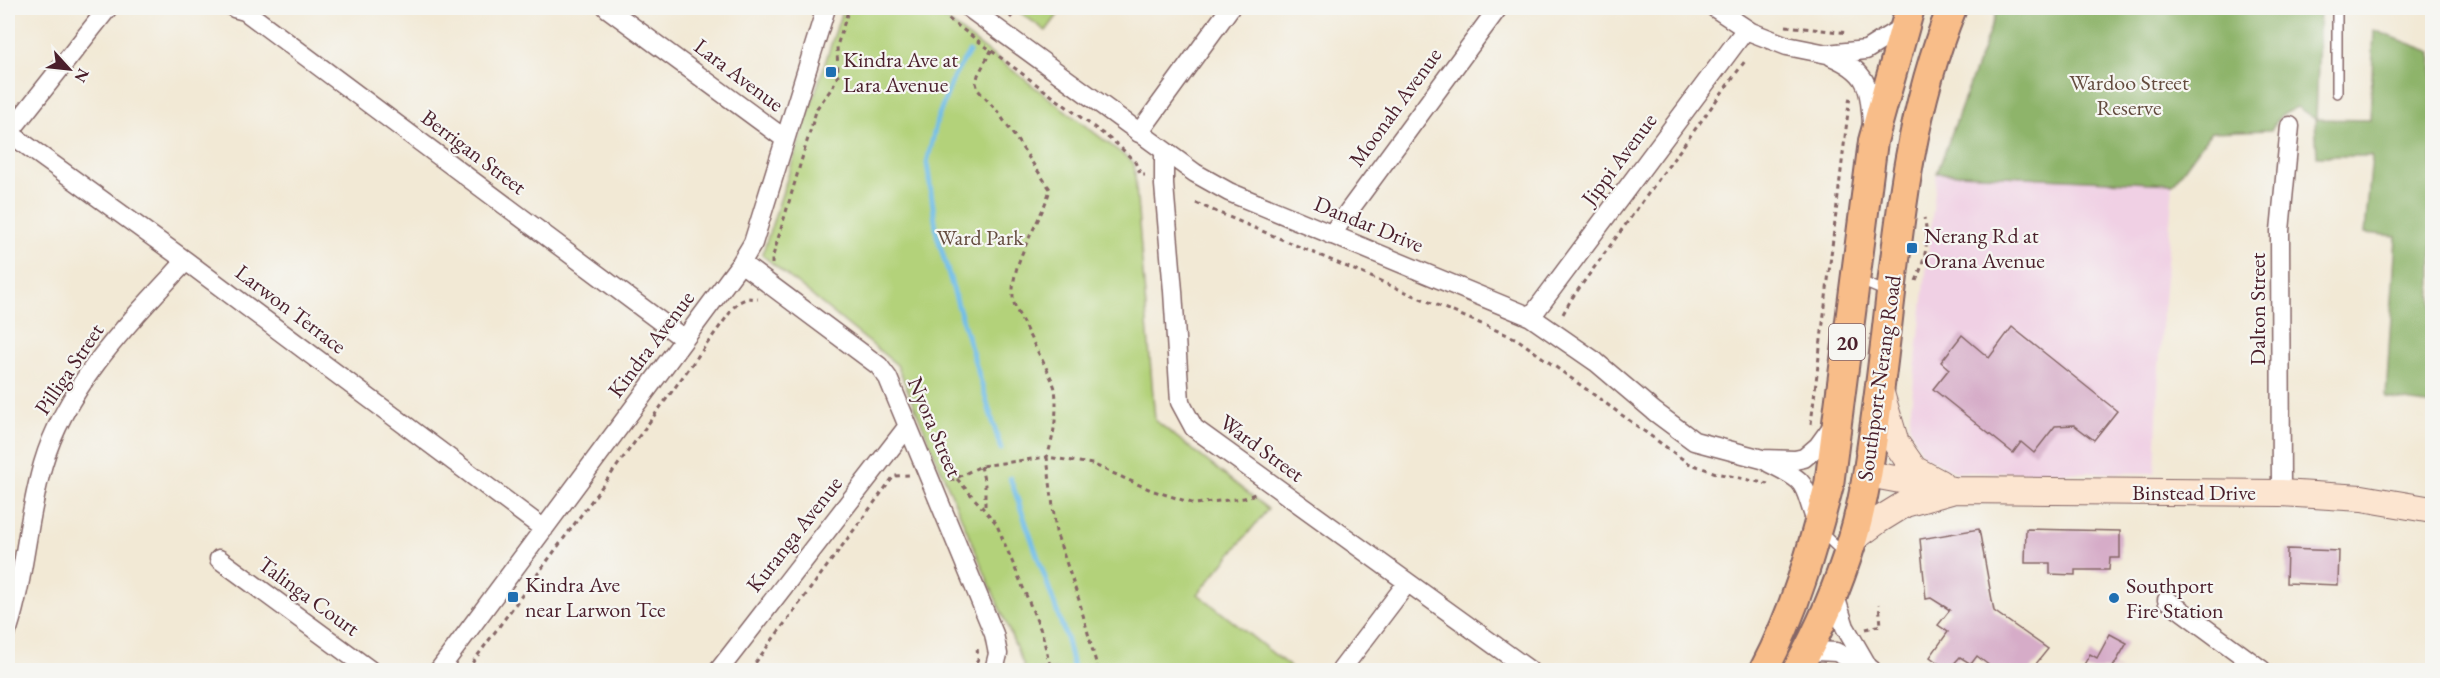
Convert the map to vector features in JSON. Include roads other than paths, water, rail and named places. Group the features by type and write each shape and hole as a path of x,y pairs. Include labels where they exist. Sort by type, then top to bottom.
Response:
{"main road":[{"name":"Southport-Nerang Road","path":"1800,664 1834,593 1850,548 1868,474 1880,388 1903,292 1903,192 1923,92 1952,8"},
{"name":"Southport-Nerang Road","path":"1764,670 1791,613 1820,522 1829,485 1873,141 1907,17"},
{"path":"1820,522 1848,480 1857,475 1868,474"}],"street":[{"path":"8,132 108,8"},
{"name":"Berrigan Street","path":"234,8 245,11 684,339"},
{"name":"Lara Avenue","path":"607,8 785,139"},
{"name":"Kindra Avenue","path":"439,670 741,263 753,243 826,8"},
{"name":"Dandar Drive","path":"969,8 1164,152 1229,192 1531,317 1596,362 1655,412 1694,441 1762,459 1800,479 1820,522"},
{"path":"1139,133 1230,8"},
{"name":"Moonah Avenue","path":"1331,236 1498,8"},
{"path":"1714,8 1746,29 1787,46 1827,54 1847,62 1864,78 1869,97 1873,141"},
{"path":"1827,54 1866,50 1907,17"},
{"name":"Jippi Avenue","path":"1531,317 1746,29"},
{"name":"Dalton Street","path":"2281,493 2280,231 2290,126"},
{"name":"Larwon Terrace","path":"8,132 186,261 544,529"},
{"name":"Ward Street","path":"1164,152 1164,185 1180,402 1194,428 1529,670"},
{"name":"Pilliga Street","path":"8,629 43,464 61,417 87,377 146,303 186,261"},
{"name":"Nyora Street","path":"741,263 879,366 894,388 994,633 998,654 994,670"},
{"name":"Binstead Drive","path":"1880,388 1896,443 1914,469 1954,490"},
{"name":"Dandar Drive","path":"1762,459 1804,458 1825,439 1839,417"},
{"name":"Kuranga Avenue","path":"719,670 908,426"},
{"name":"Binstead Drive","path":"1868,474 1954,490 2281,493 2362,498 2433,510"},
{"name":"Binstead Drive","path":"1850,548 1879,519 1905,504 1954,490"},
{"name":"Talinga Court","path":"219,559 370,670"},
{"path":"1341,670 1407,583"},
{"path":"1834,593 1845,627 1870,668"},
{"path":"2167,600 2262,670"},
{"path":"1800,664 1817,651 1826,650 1836,652 1870,668"}],"lane":[{"path":"2337,8 2337,93"},
{"path":"1855,279 1903,292"},
{"path":"1820,522 1850,548"}],"waterway":[{"path":"969,52 954,76 937,120 927,163 937,235 1001,449"},
{"path":"1010,478 1066,637 1074,670"}],"place":[{"name":"Kindra Ave at Lara Avenue","path":"831,72"},
{"name":"Nerang Rd at Orana Avenue","path":"1912,248"},
{"name":"Kindra Ave near Larwon Tce","path":"513,597"},
{"name":"Southport Fire Station","path":"2114,598"}],"park label":[{"name":"Wardoo Street Reserve","path":"2129,94"},
{"name":"Ward Park","path":"980,237"}]}
